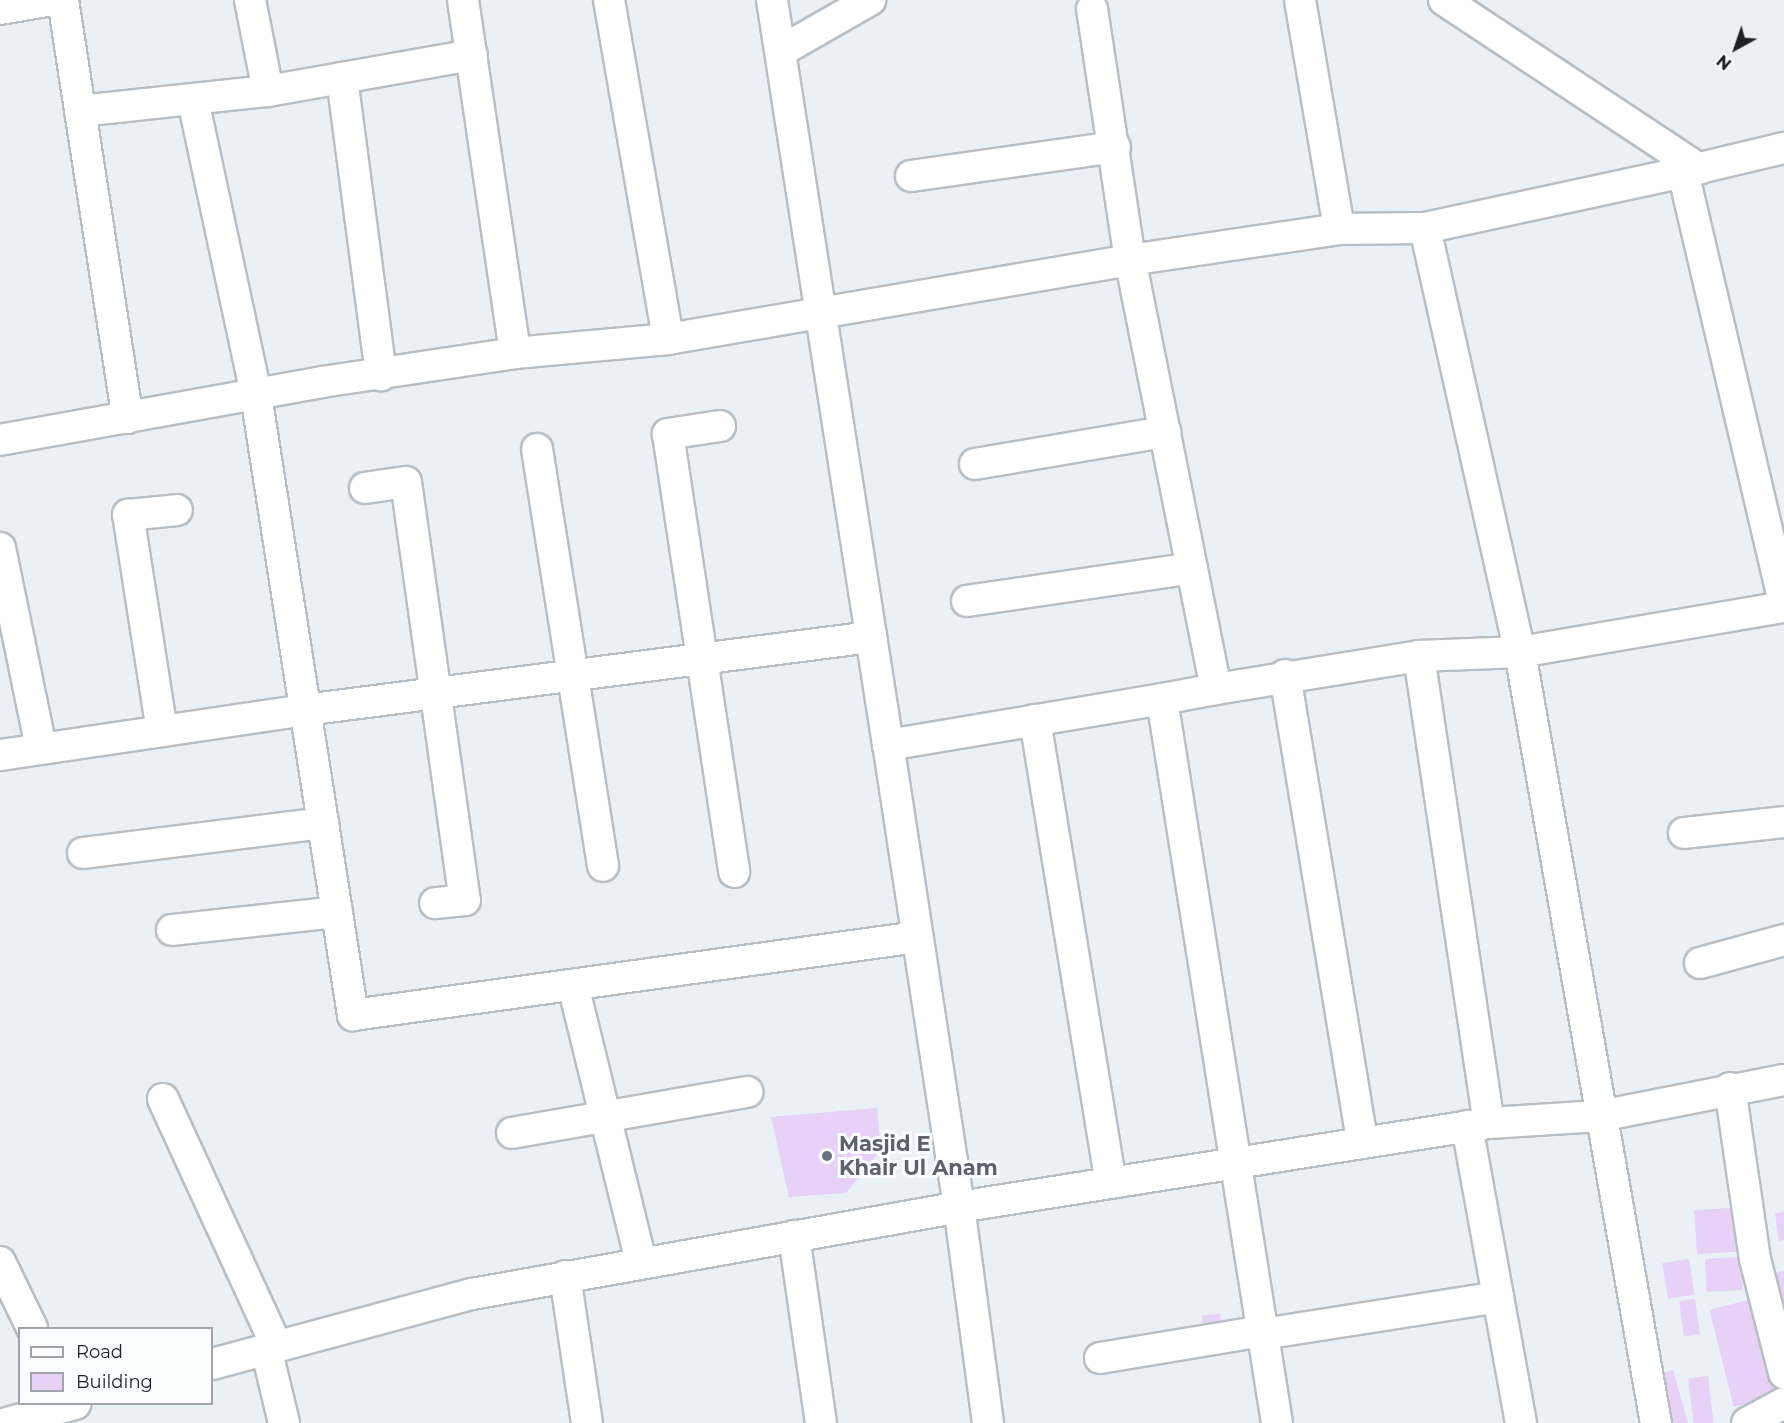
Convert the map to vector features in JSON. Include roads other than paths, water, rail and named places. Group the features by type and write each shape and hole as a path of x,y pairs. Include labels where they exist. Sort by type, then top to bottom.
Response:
{"street":[{"path":"0,9 63,0 128,418"},
{"path":"250,0 268,91"},
{"path":"463,0 515,353"},
{"path":"609,0 668,339"},
{"path":"772,0 959,1207 988,1423"},
{"path":"781,51 870,0"},
{"path":"1300,0 1339,230"},
{"path":"1444,0 1691,170 1784,602"},
{"path":"1092,9 1115,147 1130,260 1216,689"},
{"path":"80,111 268,91 472,55"},
{"path":"342,78 381,375"},
{"path":"193,100 256,395 353,1015 917,937"},
{"path":"911,176 1115,147"},
{"path":"0,440 515,353 668,339 820,311 1130,260 1339,230 1425,228 1784,148"},
{"path":"1425,228 1520,652 1600,1116 1656,1423"},
{"path":"720,426 668,434 705,659 734,872"},
{"path":"975,464 1165,432"},
{"path":"537,449 603,866"},
{"path":"365,488 406,482 465,900 435,903"},
{"path":"162,730 128,515 177,510"},
{"path":"0,548 41,748"},
{"path":"968,601 1192,568"},
{"path":"888,745 1162,699 1285,675 1419,656 1520,652 1784,607"},
{"path":"0,755 305,710 871,636"},
{"path":"1419,656 1498,1297 1521,1423"},
{"path":"1285,675 1362,1141"},
{"path":"1162,699 1277,1423"},
{"path":"1035,720 1111,1182"},
{"path":"1684,833 1784,822"},
{"path":"83,853 323,823"},
{"path":"172,930 337,912"},
{"path":"1700,963 1784,940"},
{"path":"573,985 641,1262"},
{"path":"213,1364 271,1346 565,1276 641,1262 1362,1141 1478,1124 1600,1116 1730,1088 1784,1080"},
{"path":"1730,1088 1755,1259 1784,1373"},
{"path":"512,1133 747,1092"},
{"path":"163,1099 271,1346 284,1423"},
{"path":"794,1236 821,1423"},
{"path":"0,1262 31,1327"},
{"path":"565,1276 587,1423"},
{"path":"1100,1359 1498,1297"},
{"path":"1747,1423 1784,1403"},
{"path":"7,1423 63,1409"}],"place":[{"name":"Masjid E Khair Ul Anam","path":"827,1156"}]}
